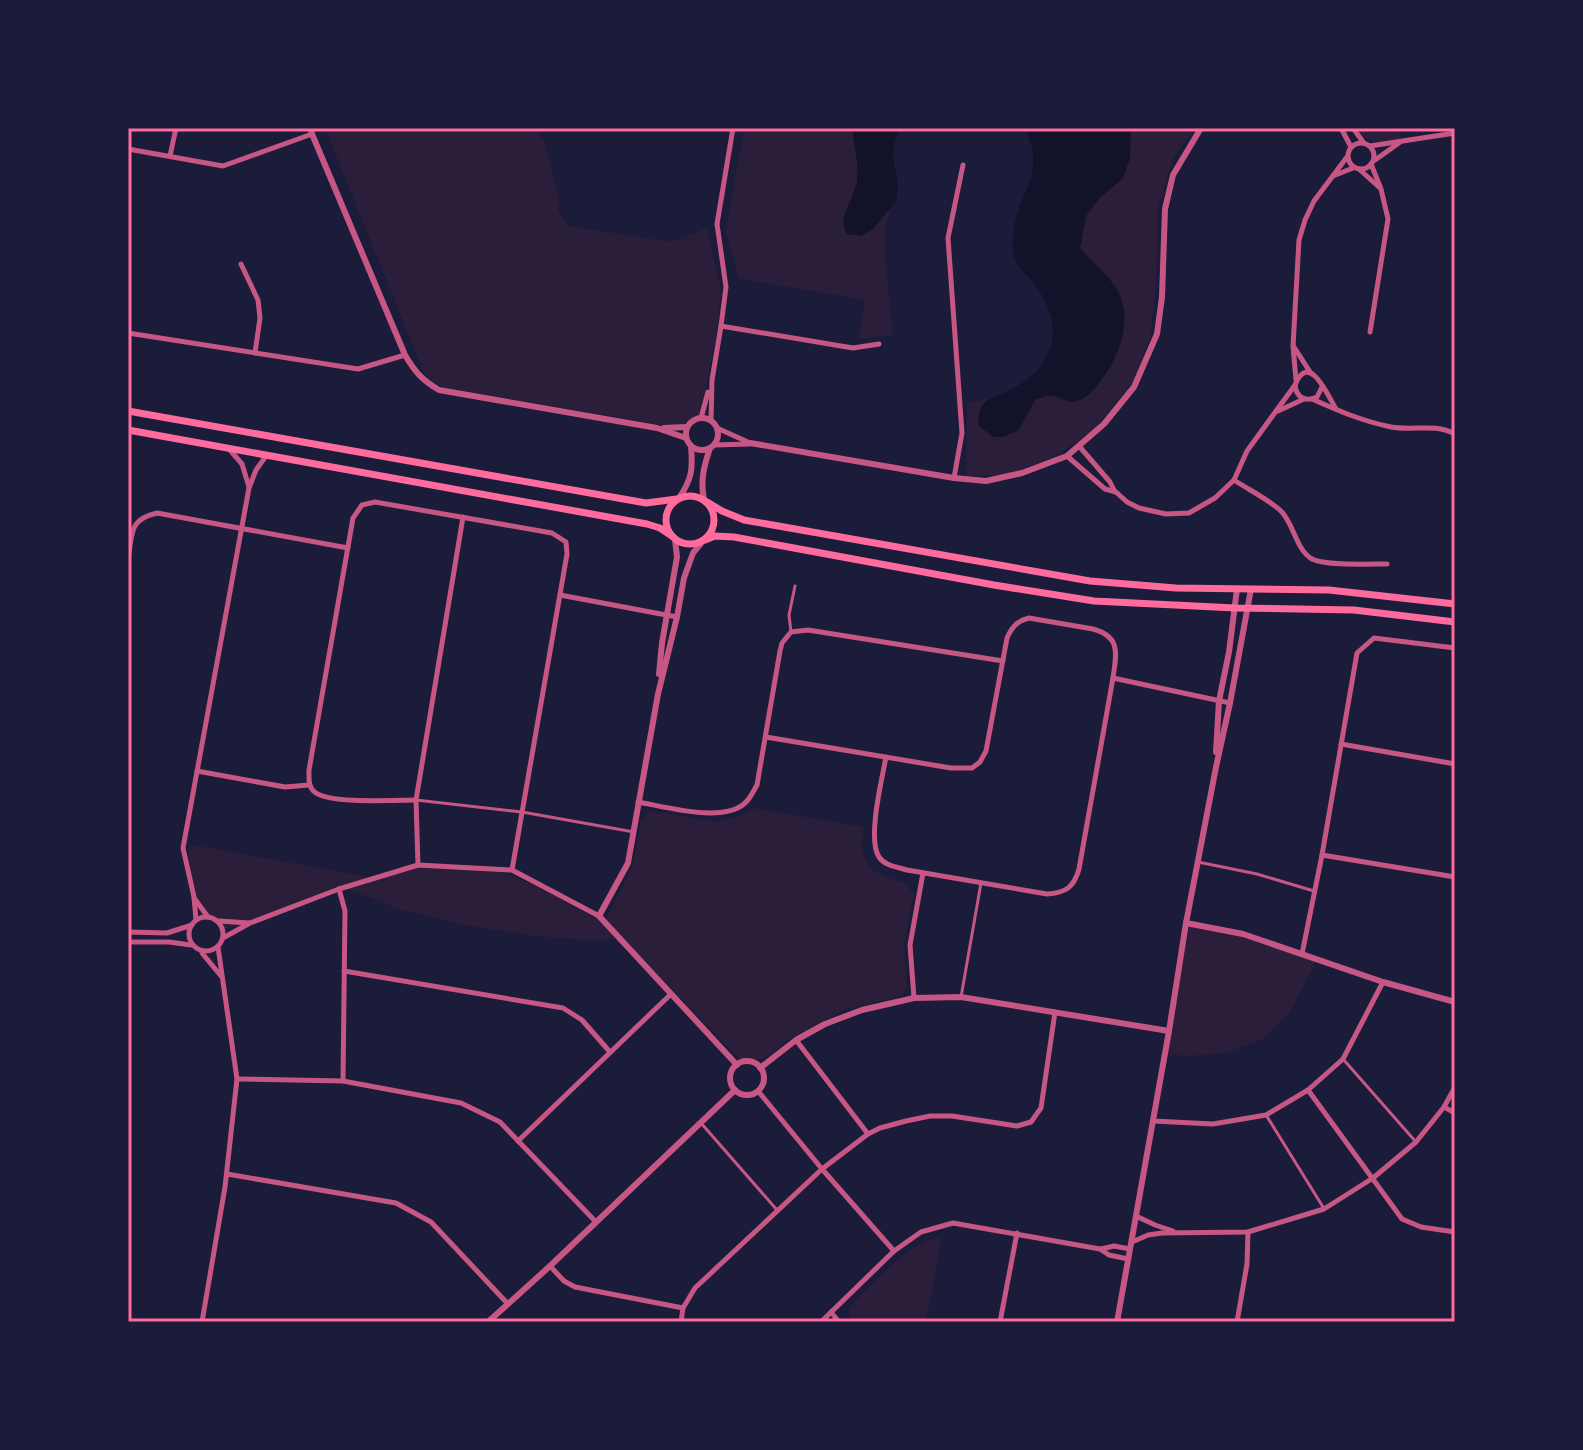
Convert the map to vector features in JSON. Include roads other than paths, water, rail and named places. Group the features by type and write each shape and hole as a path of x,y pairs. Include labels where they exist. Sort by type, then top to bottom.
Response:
{"main road":[{"path":"128,411 646,503 693,495 744,520 1034,573 1143,586 1341,591 1455,604"},
{"path":"128,430 647,524 688,544 715,536 734,537 1094,601 1354,610 1455,622"},
{"path":"673,538 666,521 667,513 678,499"},
{"path":"703,541 710,535 715,521 705,500"}],"street":[{"path":"170,156 176,128"},
{"path":"701,418 712,380 726,287 717,224 733,128"},
{"path":"691,446 701,450 712,446 750,443 986,481 1022,473 1067,456 1104,424 1134,387 1157,334 1162,297 1165,209 1173,175 1201,128"},
{"path":"1341,128 1351,147"},
{"path":"1353,128 1374,153 1372,163 1388,219 1370,332"},
{"path":"128,149 223,166 312,131 405,355 416,374 439,390 657,428 686,438"},
{"path":"1370,146 1455,133"},
{"path":"1304,399 1297,393 1293,346 1299,240 1314,201 1351,147 1363,142"},
{"path":"1332,177 1368,167 1400,142"},
{"path":"1347,157 1381,189"},
{"path":"954,478 962,433 948,238 963,165"},
{"path":"241,264 258,300 260,318 255,353"},
{"path":"721,326 853,348 879,344"},
{"path":"128,333 358,369 405,355"},
{"path":"1293,346 1310,373 1319,378 1336,409"},
{"path":"1079,446 1127,502 1166,514 1189,513 1215,498 1234,480 1247,451 1295,382 1300,376 1310,373"},
{"path":"711,421 712,380"},
{"path":"1312,399 1322,387"},
{"path":"1277,412 1304,399 1312,399 1352,417 1395,428 1444,428 1455,434"},
{"path":"657,428 687,427 701,418 750,443"},
{"path":"678,499 692,472 687,427"},
{"path":"705,500 701,487 702,475 717,440 717,428"},
{"path":"229,449 242,464 249,488"},
{"path":"192,945 189,935 194,923 194,897 183,848 249,488 266,456"},
{"path":"1067,456 1105,489 1116,492"},
{"path":"1234,480 1280,510 1304,552 1313,560 1387,564"},
{"path":"416,800 335,799 316,794 309,785 309,770 353,518 362,505 375,502 552,533 566,542 560,595 512,870"},
{"path":"128,559 134,526 143,516 157,513 348,548"},
{"path":"418,865 416,800 463,517"},
{"path":"658,694 666,614 677,557 673,538"},
{"path":"599,916 628,863 658,694 687,568 693,553 703,541"},
{"path":"1216,767 1219,701 1237,589"},
{"path":"1117,1322 1186,923 1251,589"},
{"path":"560,595 677,617"},
{"path":"766,737 886,757 951,768 972,768 986,751 1007,638 1021,620 1029,618 1103,632 1115,645 1113,678 1079,869 1071,888 1047,894 923,873 885,863 878,856 873,836 886,757"},
{"path":"638,802 714,814 731,812 746,802 757,785 780,651 791,632 808,630 1003,661"},
{"path":"1302,954 1357,653 1374,638 1455,648"},
{"path":"1113,678 1230,703"},
{"path":"1341,744 1455,764"},
{"path":"197,771 285,787 309,785"},
{"path":"1322,855 1455,877"},
{"path":"223,938 250,923 339,889 418,865 512,870 599,916 737,1065"},
{"path":"914,998 910,945 923,873"},
{"path":"339,889 345,911 343,1081"},
{"path":"194,897 208,917 218,921 250,923"},
{"path":"128,932 167,933 208,917"},
{"path":"201,951 210,952 218,947 223,938 223,929 218,921"},
{"path":"1186,923 1243,934 1383,982 1455,1002"},
{"path":"128,942 192,945 201,951 221,977"},
{"path":"202,1322 227,1174 237,1079 218,947"},
{"path":"344,971 563,1008 582,1020 610,1052"},
{"path":"1153,1121 1213,1124 1266,1115 1308,1090 1343,1059 1383,982"},
{"path":"518,1141 671,994"},
{"path":"760,1068 796,1040 825,1024 862,1010 914,998 961,997 1169,1031"},
{"path":"681,1322 683,1308 695,1288 822,1169 868,1134 880,1128 930,1116 952,1116 1017,1126 1031,1122 1041,1108 1055,1012"},
{"path":"796,1040 868,1134"},
{"path":"747,1061 757,1064 763,1072 763,1082 754,1094 743,1095 735,1090 730,1079 737,1065 747,1061"},
{"path":"237,1079 343,1081 461,1103 500,1122 596,1222"},
{"path":"1100,1249 1131,1246 1148,1235 1248,1232 1324,1209 1373,1178 1416,1142 1444,1107 1455,1087"},
{"path":"488,1322 735,1090"},
{"path":"1308,1090 1402,1219 1421,1227 1455,1232"},
{"path":"758,1091 894,1251"},
{"path":"1444,1107 1455,1113"},
{"path":"227,1174 396,1203 431,1222 508,1304"},
{"path":"1136,1216 1178,1233"},
{"path":"821,1322 894,1251 921,1232 953,1223 1100,1249 1109,1255 1128,1259"},
{"path":"1237,1322 1247,1264 1248,1232"},
{"path":"1000,1322 1017,1233"},
{"path":"550,1266 564,1281 575,1287 683,1308"},
{"path":"831,1312 839,1322"}],"lane":[{"path":"791,632 789,615 795,586"},
{"path":"416,800 522,812 634,832"},
{"path":"1198,862 1257,874 1314,892"},
{"path":"961,997 981,883"},
{"path":"1343,1059 1416,1142"},
{"path":"1266,1115 1324,1209"},
{"path":"701,1123 777,1210"}]}
